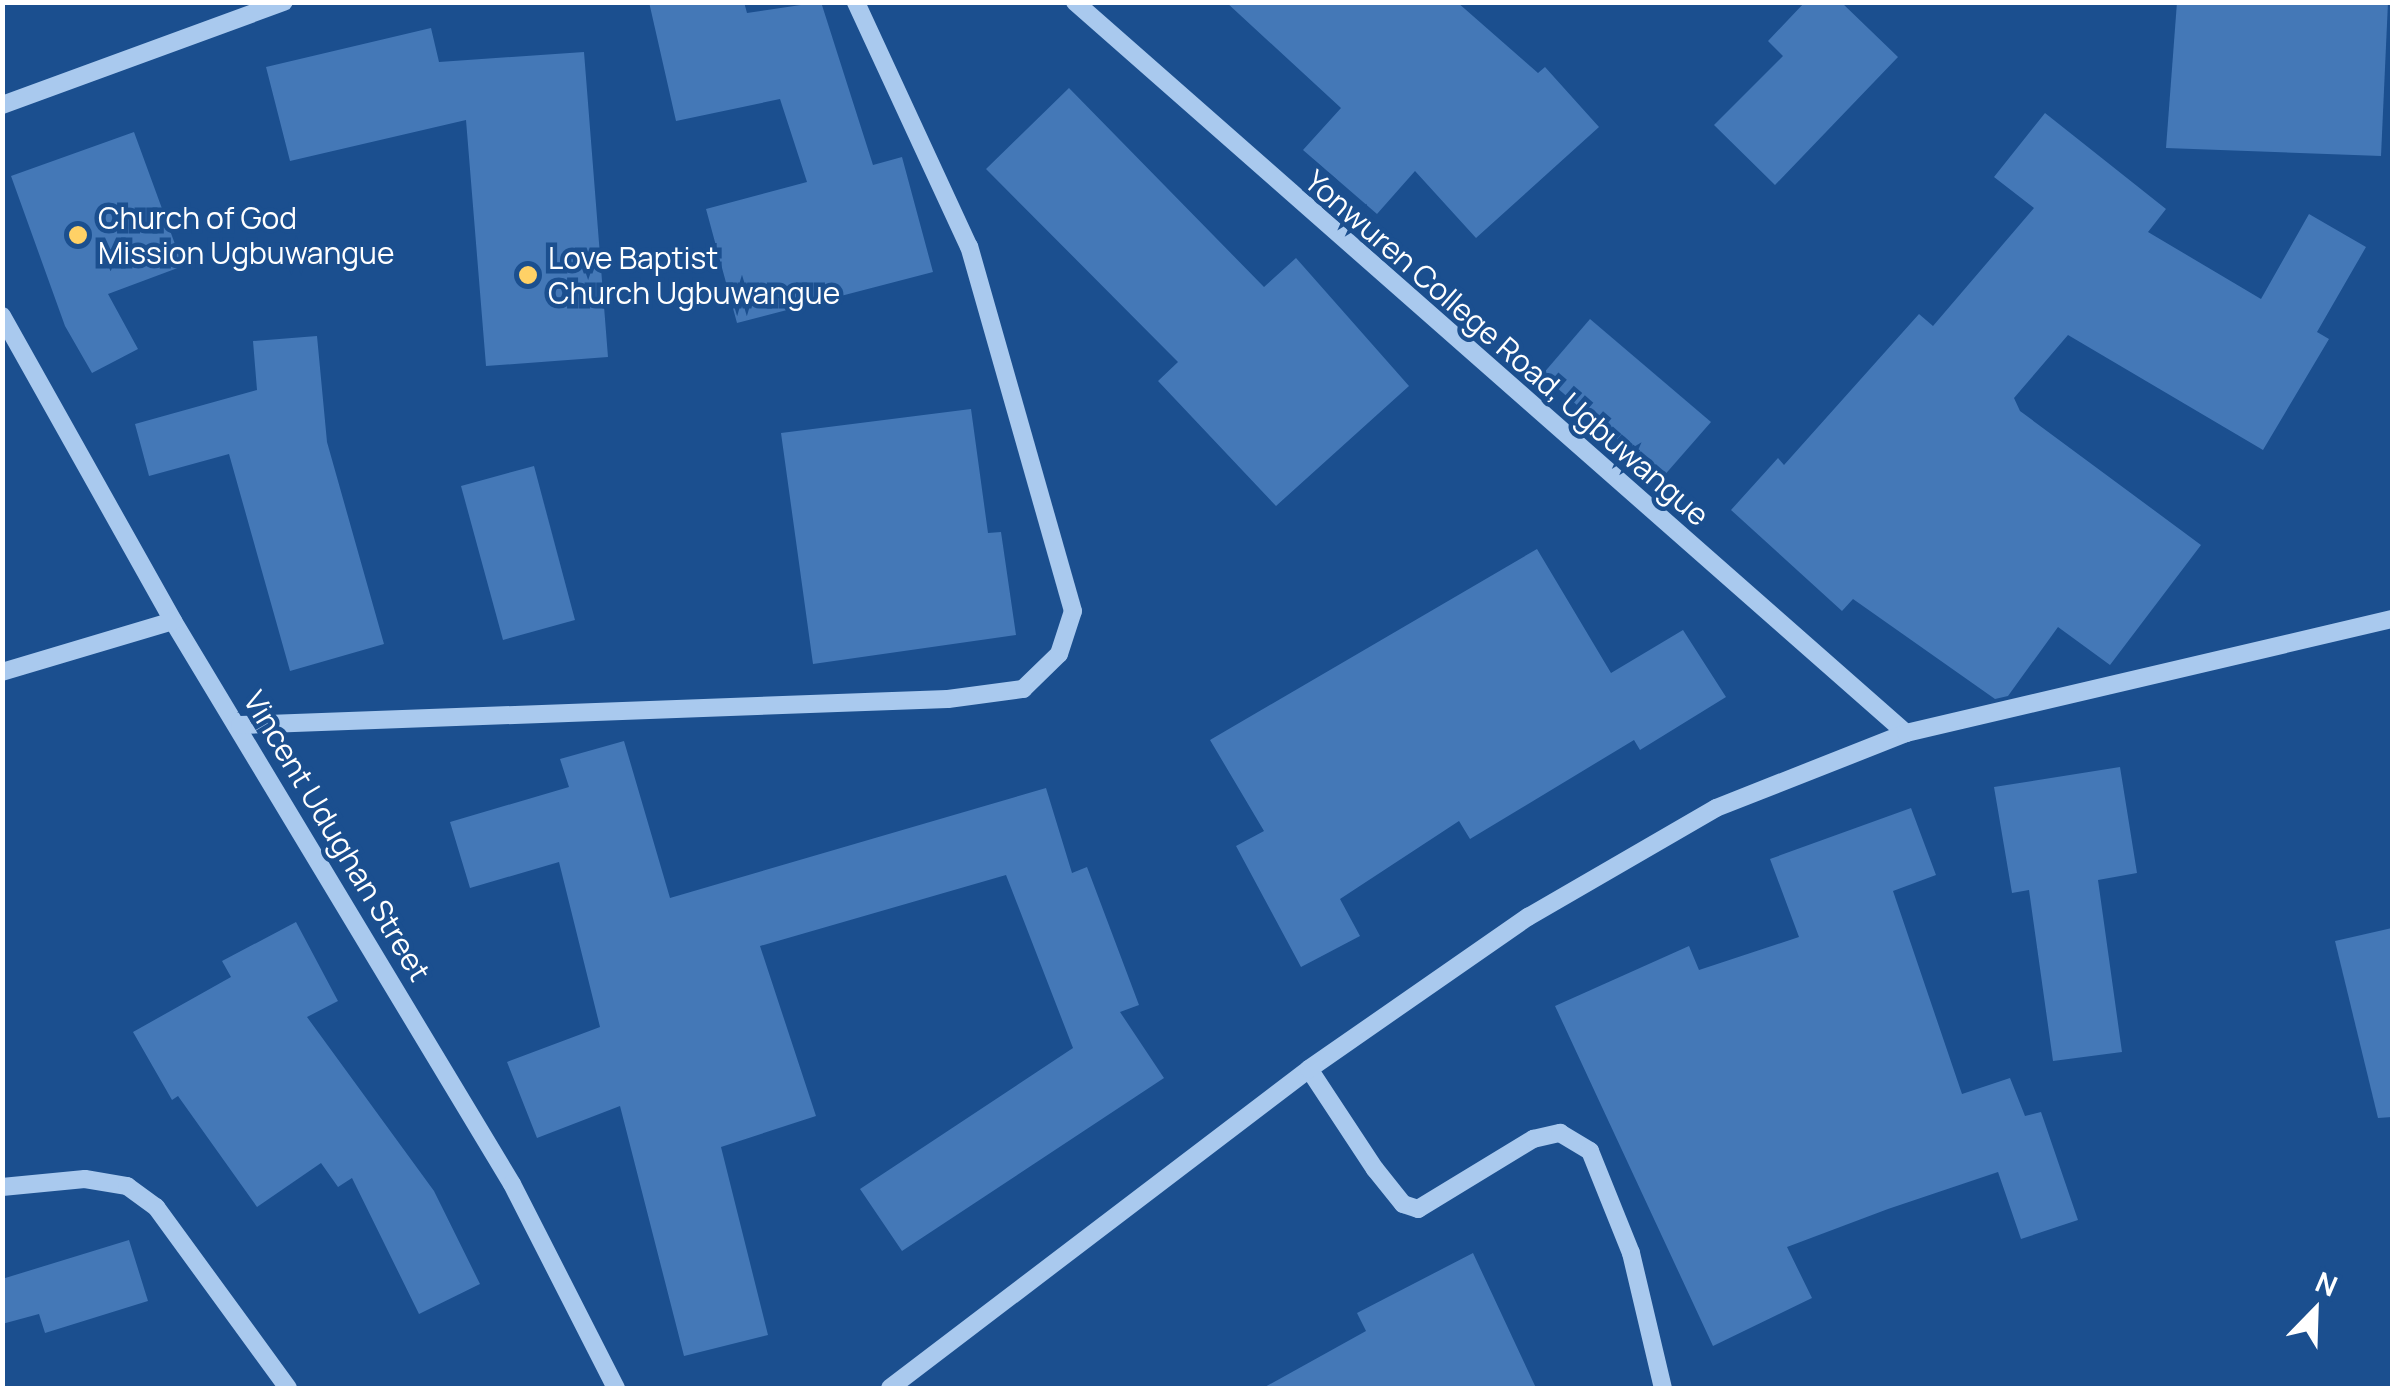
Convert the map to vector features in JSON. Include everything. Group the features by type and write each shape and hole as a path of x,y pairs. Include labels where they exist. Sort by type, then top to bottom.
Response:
{"street":[{"path":"2,105 284,2"},
{"path":"240,725 948,699 1023,688 1059,654 1073,611 969,247 856,2"},
{"name":"Yonwuren College Road, Ugbuwangue","path":"1075,2 1906,733"},
{"name":"Vincent Udughan Street","path":"2,316 174,620 512,1184 616,1388"},
{"path":"890,1388 1310,1068 1528,917 1716,808 1906,733 2392,618"},
{"path":"2,672 174,620"},
{"path":"1310,1068 1375,1169 1403,1204 1418,1209 1533,1140 1560,1133 1590,1151 1631,1253 1664,1388"},
{"path":"2,1187 85,1179 127,1186 156,1206 288,1388"}],"building":[{"path":"649,2 744,2 747,13 821,2 873,165 902,157 933,272 737,323 706,209 807,182 780,99 676,121"},
{"path":"1226,2 1457,2 1538,73 1545,67 1599,127 1476,238 1415,171 1377,214 1303,150 1341,108"},
{"path":"1805,2 1841,2 1898,57 1775,185 1714,125 1783,56 1768,41"},
{"path":"2177,2 2388,2 2381,156 2166,148"},
{"path":"431,28 439,62 584,52 608,357 486,366 466,120 290,161 266,67"},
{"path":"1069,88 1264,287 1296,258 1409,386 1276,506 1158,381 1178,362 986,169"},
{"path":"2045,113 2166,209 2148,232 2261,299 2309,214 2366,247 2317,332 2329,339 2263,450 2068,335 2014,398 2020,411 2201,545 2110,665 2058,627 2008,696 1995,699 1853,599 1842,611 1731,510 1778,458 1784,465 1919,314 1933,326 2034,208 1994,177"},
{"path":"134,132 183,266 108,294 138,349 92,373 65,326 11,176"},
{"path":"1590,319 1711,422 1662,478 1542,375"},
{"path":"317,336 327,442 384,644 290,671 229,454 149,476 135,424 257,390 253,341"},
{"path":"971,409 988,533 1001,532 1016,635 813,664 781,433"},
{"path":"534,466 575,620 503,640 461,486"},
{"path":"1537,549 1611,673 1683,630 1726,697 1640,750 1634,740 1470,839 1459,821 1340,899 1360,936 1301,967 1236,846 1264,831 1210,740"},
{"path":"624,741 670,898 1046,788 1072,873 1087,867 1139,1005 1120,1012 1164,1078 902,1251 860,1189 1073,1048 1006,875 760,946 816,1116 721,1147 768,1335 684,1356 620,1106 537,1138 507,1062 600,1027 559,862 470,888 450,822 569,787 560,759"},
{"path":"2120,767 2137,873 2098,880 2122,1052 2053,1061 2029,890 2012,893 1994,787"},
{"path":"1911,808 1936,875 1893,891 1962,1094 2010,1078 2025,1116 2041,1112 2078,1220 2021,1239 1998,1172 1888,1209 1787,1247 1812,1298 1713,1346 1555,1006 1689,946 1699,970 1799,937 1770,859"},
{"path":"296,922 338,1001 307,1017 434,1191 480,1284 419,1314 352,1178 338,1187 321,1163 257,1207 178,1096 172,1100 133,1032 231,977 222,961"},
{"path":"2392,928 2392,1117 2378,1118 2335,941"},
{"path":"129,1240 148,1301 45,1333 39,1314 2,1324 2,1279"},
{"path":"1473,1253 1536,1388 1263,1388 1366,1331 1357,1313"}],"place":[{"name":"Church of God Mission Ugbuwangue","path":"78,235"},
{"name":"Love Baptist Church Ugbuwangue","path":"528,275"}]}
